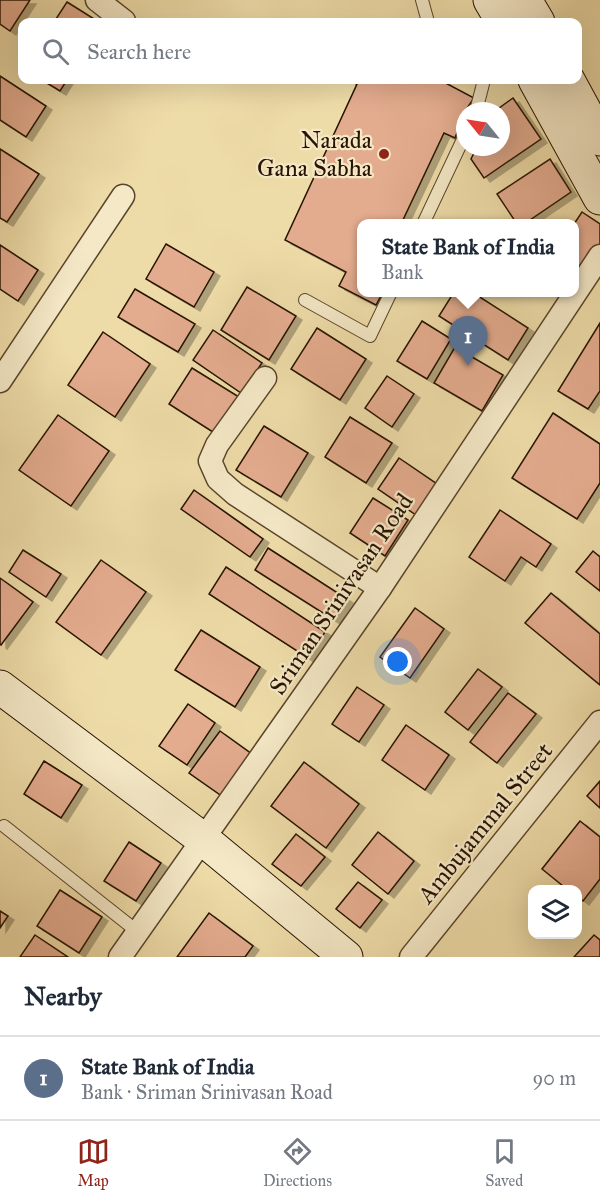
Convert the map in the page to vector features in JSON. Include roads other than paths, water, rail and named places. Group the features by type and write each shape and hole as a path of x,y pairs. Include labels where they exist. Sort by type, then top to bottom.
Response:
{"street":[{"path":"98,0 120,18"},
{"path":"490,0 501,18"},
{"path":"525,0 536,18"},
{"path":"537,84 600,198"},
{"path":"570,84 600,139"},
{"path":"0,381 123,196"},
{"name":"Sriman Srinivasan Road","path":"579,288 600,256"},
{"name":"Sriman Srinivasan Road","path":"120,957 380,588 573,297"},
{"path":"265,378 217,445 210,461 218,479 235,494 380,588"},
{"path":"0,687 204,840 346,957"},
{"name":"Ambujammal Street","path":"411,957 600,722"}],"lane":[{"path":"422,0 427,18"},
{"path":"478,102 482,84"},
{"path":"425,219 456,154"},
{"path":"305,300 370,336 389,297"},
{"path":"4,826 138,932"}],"place":[{"name":"Narada Gana Sabha","path":"384,154"},
{"name":"State Bank of India","path":"468,366"}]}
